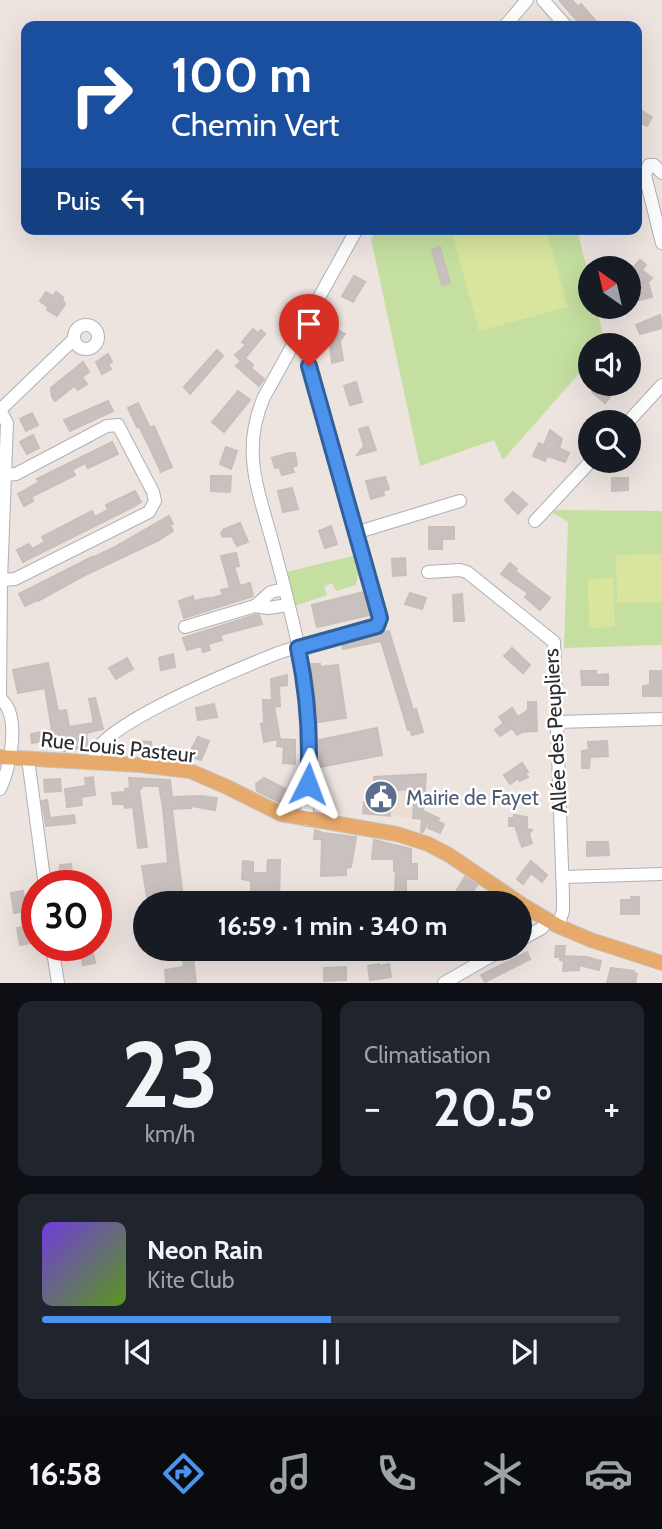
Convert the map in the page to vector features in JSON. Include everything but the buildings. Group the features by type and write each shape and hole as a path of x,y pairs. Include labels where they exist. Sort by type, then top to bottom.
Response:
{"main road":[{"name":"Rue Louis Pasteur","path":"5,757 140,765 190,771 281,814 306,820 367,827 428,844 553,923 591,940 662,963"}],"street":[{"path":"509,21 527,0"},
{"path":"543,0 562,21"},
{"path":"661,237 645,175 649,165 654,165 662,173"},
{"path":"306,820 310,724 306,687 288,605 255,481 252,450 257,414 294,341 354,235"},
{"path":"0,789 11,720 9,709 0,697 7,423 0,410 74,339"},
{"path":"94,764 95,753 105,741 160,704 280,653 377,626 380,618 304,346 294,341"},
{"path":"639,410 662,385"},
{"path":"1,580 15,579 149,512 155,501 153,492 118,425 107,426 16,474 5,475"},
{"path":"535,521 580,473"},
{"path":"355,533 460,501"},
{"name":"Allée des Peupliers","path":"428,572 467,572 554,642 563,911 553,923"},
{"path":"185,627 255,606 271,592 284,589"},
{"path":"255,606 268,608 288,605"},
{"path":"557,722 662,719"},
{"path":"28,759 43,870"},
{"path":"563,877 662,874"},
{"path":"532,933 553,923"},
{"path":"55,961 58,983"},
{"path":"444,983 482,961"}],"shaded area":[{"path":"426,774 422,819 390,816 386,803 386,776"}],"green space":[{"path":"374,235 578,235 584,256 578,256 578,319 599,319 603,333 578,333 578,375 503,460 494,440 420,466 371,239"},
{"path":"453,235 548,235 568,307 479,331"},
{"path":"556,510 662,511 662,645 564,648 568,522 553,513"},
{"path":"662,554 662,602 617,603 616,555"},
{"path":"357,555 360,564 356,585 336,591 332,583 324,587 327,595 294,606 286,572"},
{"path":"613,578 615,627 589,628 588,579"}],"place":[{"name":"Mairie de Fayet","path":"381,797"}],"route":[{"path":"308,784 310,724 298,648 377,626 380,618 309,366"}]}
